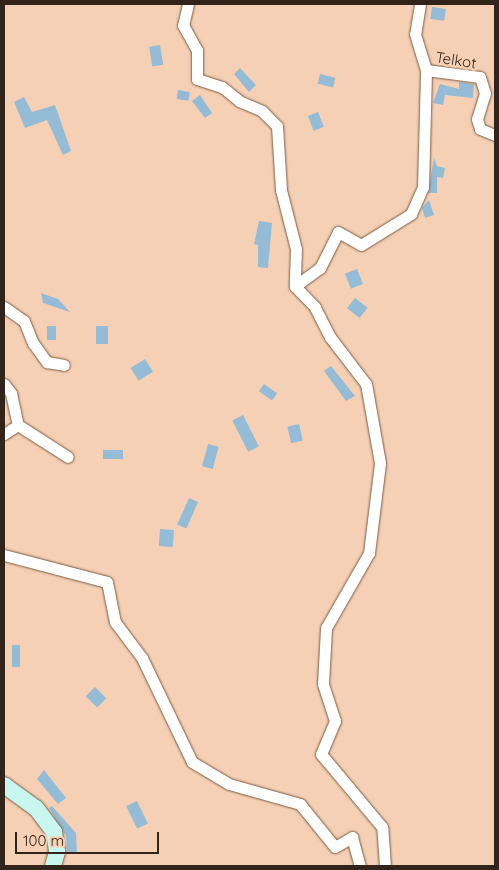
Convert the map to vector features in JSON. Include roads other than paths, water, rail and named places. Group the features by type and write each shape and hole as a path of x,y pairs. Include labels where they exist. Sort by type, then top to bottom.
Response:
{"street":[{"path":"188,4 183,25 197,50 197,79 222,87 239,101 262,111 277,126 281,190 296,249 295,286 315,307 330,337 366,384 380,463 370,553 326,628 323,684 335,720 321,754 382,827 385,866"},
{"name":"Telkot","path":"420,4 415,34 426,70 480,77 485,93 476,119 480,129 495,135"},
{"path":"295,286 320,268 338,232 361,245 411,214 423,187 426,70"},
{"path":"4,307 24,321 33,343 47,362 64,365"},
{"path":"4,384 11,393 18,425 68,457"},
{"path":"4,434 18,425"},
{"path":"4,555 107,582 116,622 142,658 192,762 229,784 300,804 335,847 352,837 360,866"},
{"path":"4,785 36,808 54,832 57,852 53,866"}]}
